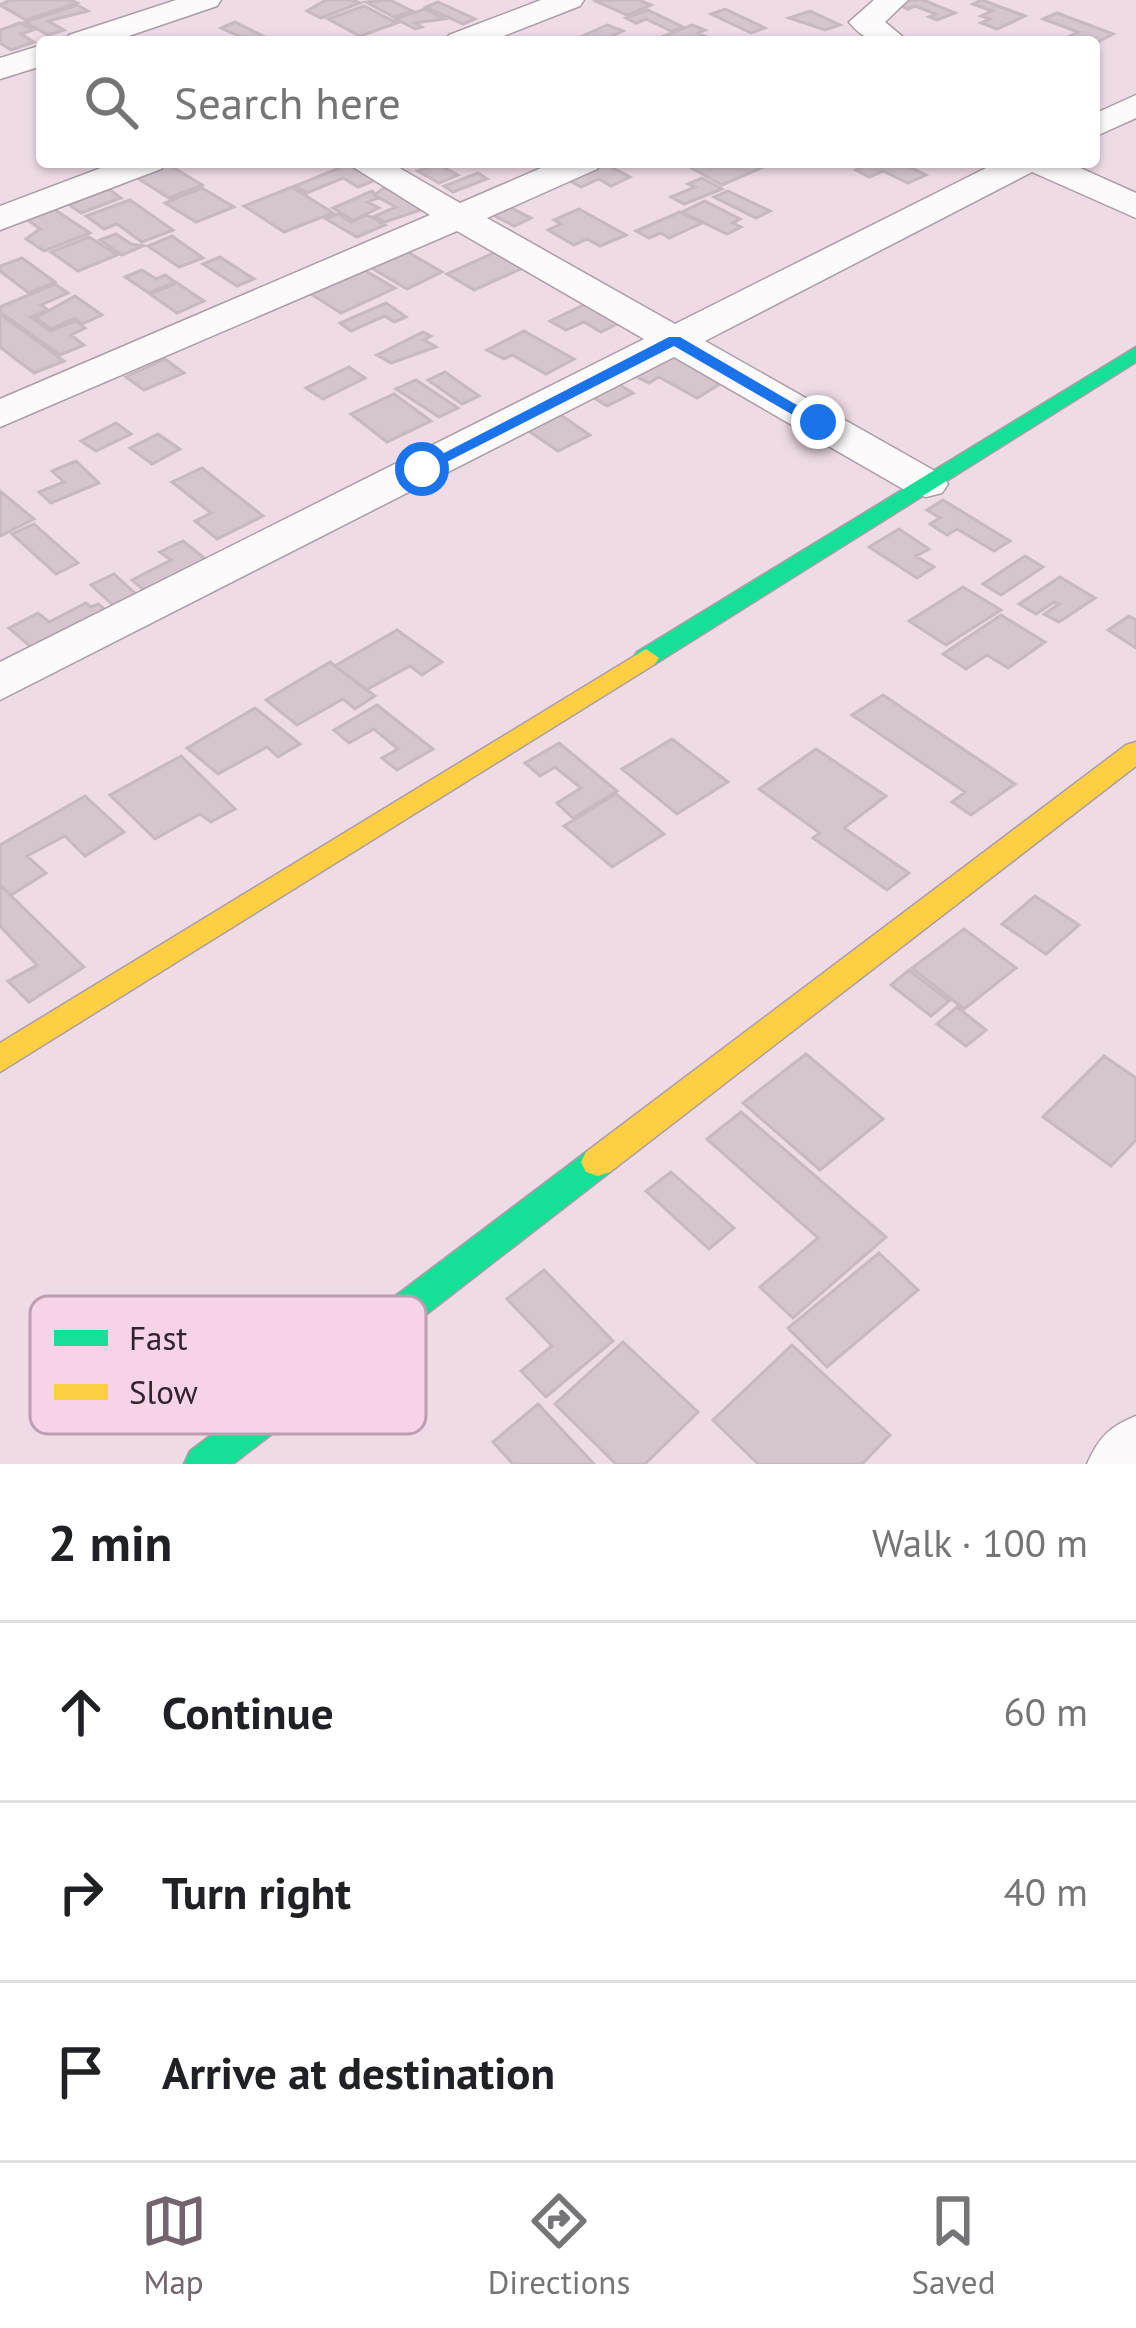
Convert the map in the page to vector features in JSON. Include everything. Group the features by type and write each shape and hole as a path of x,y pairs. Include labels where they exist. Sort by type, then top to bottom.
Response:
{"street":[{"path":"98,9 139,34 206,0"},
{"path":"476,36 569,0"},
{"path":"874,36 865,22 893,0"},
{"path":"0,69 36,57"},
{"path":"1100,124 1136,105"},
{"path":"0,219 132,168"},
{"path":"373,168 926,484"},
{"path":"0,414 571,168"},
{"path":"0,683 1013,168"},
{"path":"1051,168 1136,207"},
{"path":"0,1059 1136,353"},
{"path":"423,1296 1136,752"},
{"path":"203,1464 242,1434"},
{"path":"1123,1464 1136,1450"}],"building":[{"path":"10,0 77,3 26,20 0,5"},
{"path":"326,0 360,3 321,18 307,11"},
{"path":"390,0 412,11 394,17 366,2"},
{"path":"593,0 639,0 651,5 627,15"},
{"path":"923,0 955,13 937,20 929,17 936,14 896,4"},
{"path":"982,0 1025,16 997,29 981,23 990,19 981,16 992,11 973,4"},
{"path":"438,2 475,19 463,24 426,7"},
{"path":"77,5 88,11 48,21 64,30 48,35 25,22"},
{"path":"364,6 397,23 360,36 328,19"},
{"path":"425,9 444,19 415,23 422,27 415,29 396,19"},
{"path":"725,9 765,28 751,33 711,14"},
{"path":"648,10 683,27 671,31 646,19 636,23 626,18"},
{"path":"810,11 840,25 825,30 789,18"},
{"path":"1057,13 1113,34 1100,41 1100,36 1070,36 1078,32 1043,19"},
{"path":"235,22 263,36 239,36 221,28"},
{"path":"20,23 33,30 21,34 34,42 11,50 0,43 0,30"},
{"path":"607,25 623,31 612,36 582,36"},
{"path":"692,25 705,30 698,33 705,36 664,36"},
{"path":"174,168 202,185 169,198 136,177"},
{"path":"339,168 356,168 376,180 358,187 343,178 307,193 295,186"},
{"path":"445,168 458,175 439,183 418,171"},
{"path":"596,168 613,168 630,177 611,186 599,179 581,187 568,180"},
{"path":"692,168 761,168 722,185"},
{"path":"911,168 926,175 908,183 883,171 869,177 856,170"},
{"path":"478,173 487,179 453,192 444,186"},
{"path":"702,178 722,189 684,204 671,197 695,187 688,184"},
{"path":"388,185 429,207 385,222 375,216 396,207 374,195"},
{"path":"292,187 333,213 284,232 244,206"},
{"path":"202,188 234,207 196,222 165,203"},
{"path":"109,189 121,198 81,213 68,204"},
{"path":"372,191 378,198 368,202 379,208 353,220 333,208"},
{"path":"728,191 770,211 756,218 714,197"},
{"path":"130,200 173,230 142,242 117,224 104,229 86,216"},
{"path":"705,201 740,219 733,223 741,227 727,234 682,212"},
{"path":"505,205 531,218 514,226 489,213"},
{"path":"52,208 90,233 44,251 26,239 40,229 25,218"},
{"path":"579,209 626,235 600,246 587,239 574,245 548,230 561,224 554,220"},
{"path":"680,212 702,223 669,238 661,233 649,238 636,231"},
{"path":"338,214 351,222 367,215 385,225 357,237 326,219"},
{"path":"116,234 143,246 122,255 100,240"},
{"path":"172,236 203,258 179,267 148,246"},
{"path":"89,237 117,255 78,271 51,252"},
{"path":"406,251 442,272 407,289 370,267"},
{"path":"498,251 525,267 474,290 447,274"},
{"path":"220,257 254,279 237,286 203,264"},
{"path":"22,258 55,282 29,293 0,271 0,266"},
{"path":"142,270 156,279 165,275 175,282 149,293 125,277"},
{"path":"364,270 395,288 341,313 311,294"},
{"path":"177,283 204,301 177,313 150,294"},
{"path":"55,284 68,293 41,305 48,310 30,317 50,331 75,321 85,328 71,335 84,345 60,355 0,312 0,307"},
{"path":"75,296 102,315 82,324 75,318 51,329 36,318"},
{"path":"386,303 406,317 394,322 385,316 351,331 340,323"},
{"path":"588,303 621,322 601,332 584,322 566,330 550,321"},
{"path":"0,314 64,361 34,373 0,347"},
{"path":"524,331 574,359 546,374 512,355 504,359 487,350"},
{"path":"423,332 431,336 424,340 436,347 391,363 377,355"},
{"path":"671,353 725,381 697,398 659,377 649,383 633,375"},
{"path":"165,359 184,373 144,390 126,377"},
{"path":"349,367 365,378 323,399 306,388"},
{"path":"445,372 479,396 462,404 428,380"},
{"path":"416,380 458,408 439,417 396,389"},
{"path":"617,383 633,393 607,406 591,396"},
{"path":"394,394 431,421 387,442 351,414"},
{"path":"559,414 590,435 558,451 527,430"},
{"path":"116,423 131,434 96,451 81,441"},
{"path":"158,434 180,449 152,464 130,448"},
{"path":"76,461 99,483 51,503 39,492 64,482 52,471"},
{"path":"202,468 263,516 217,539 195,521 211,513 172,482"},
{"path":"0,491 34,519 0,536"},
{"path":"943,500 1010,541 994,551 957,529 947,535 930,524 940,518 927,510"},
{"path":"34,524 78,563 56,574 12,534"},
{"path":"899,529 929,549 916,556 934,567 917,578 869,547"},
{"path":"183,541 208,561 146,592 132,580 171,560 160,552"},
{"path":"1025,556 1043,567 1001,595 983,584"},
{"path":"114,574 137,595 114,606 91,585"},
{"path":"1060,577 1095,598 1059,622 1044,614 1059,604 1054,602 1036,614 1019,604"},
{"path":"963,587 1001,610 946,645 909,621"},
{"path":"86,603 98,604 112,615 39,654 9,628 38,613 49,622"},
{"path":"1001,615 1045,642 1008,668 987,655 966,669 943,654"},
{"path":"1129,616 1136,620 1136,648 1108,630"},
{"path":"397,630 442,662 422,675 410,666 366,690 335,666"},
{"path":"330,662 375,696 355,709 343,699 297,725 266,700"},
{"path":"883,695 1015,784 971,815 952,802 965,792 852,715"},
{"path":"377,705 433,749 397,770 382,758 398,749 374,729 349,743 334,730"},
{"path":"255,708 300,744 278,757 267,747 218,774 187,748"},
{"path":"672,739 728,782 677,814 622,769"},
{"path":"559,743 617,791 573,818 557,803 581,788 555,767 540,776 525,763"},
{"path":"816,749 886,796 844,828 909,873 887,890 813,838 820,833 759,789"},
{"path":"181,756 235,809 211,822 200,814 155,839 110,795"},
{"path":"616,794 664,834 612,867 564,826"},
{"path":"85,796 124,832 85,856 65,836 27,856 46,873 11,895 0,885 0,845"},
{"path":"0,885 84,967 29,1002 8,981 37,965 0,926"},
{"path":"1035,896 1079,925 1046,954 1002,924"},
{"path":"964,929 1016,968 964,1009 912,968"},
{"path":"909,970 949,1001 931,1016 891,985"},
{"path":"957,1007 986,1030 966,1046 937,1024"},
{"path":"806,1054 883,1119 820,1170 743,1103"},
{"path":"1104,1056 1136,1078 1136,1140 1111,1166 1043,1117"},
{"path":"741,1112 886,1237 793,1318 760,1287 818,1238 707,1139"},
{"path":"671,1172 734,1228 709,1249 646,1191"},
{"path":"879,1253 918,1290 827,1367 788,1328"},
{"path":"544,1270 613,1341 546,1397 521,1371 552,1346 507,1299"},
{"path":"623,1342 698,1412 645,1464 616,1464 555,1404"},
{"path":"792,1345 890,1435 862,1464 758,1464 713,1420"},
{"path":"538,1404 594,1464 513,1464 493,1442"}],"traffic: fast":[{"path":"646,658 1136,353"},
{"path":"423,1296 598,1162"},
{"path":"203,1464 242,1434"}],"traffic: slow":[{"path":"0,1059 646,658"},
{"path":"598,1162 1136,752"}],"route":[{"path":"422,469 674,340 818,422"}]}
